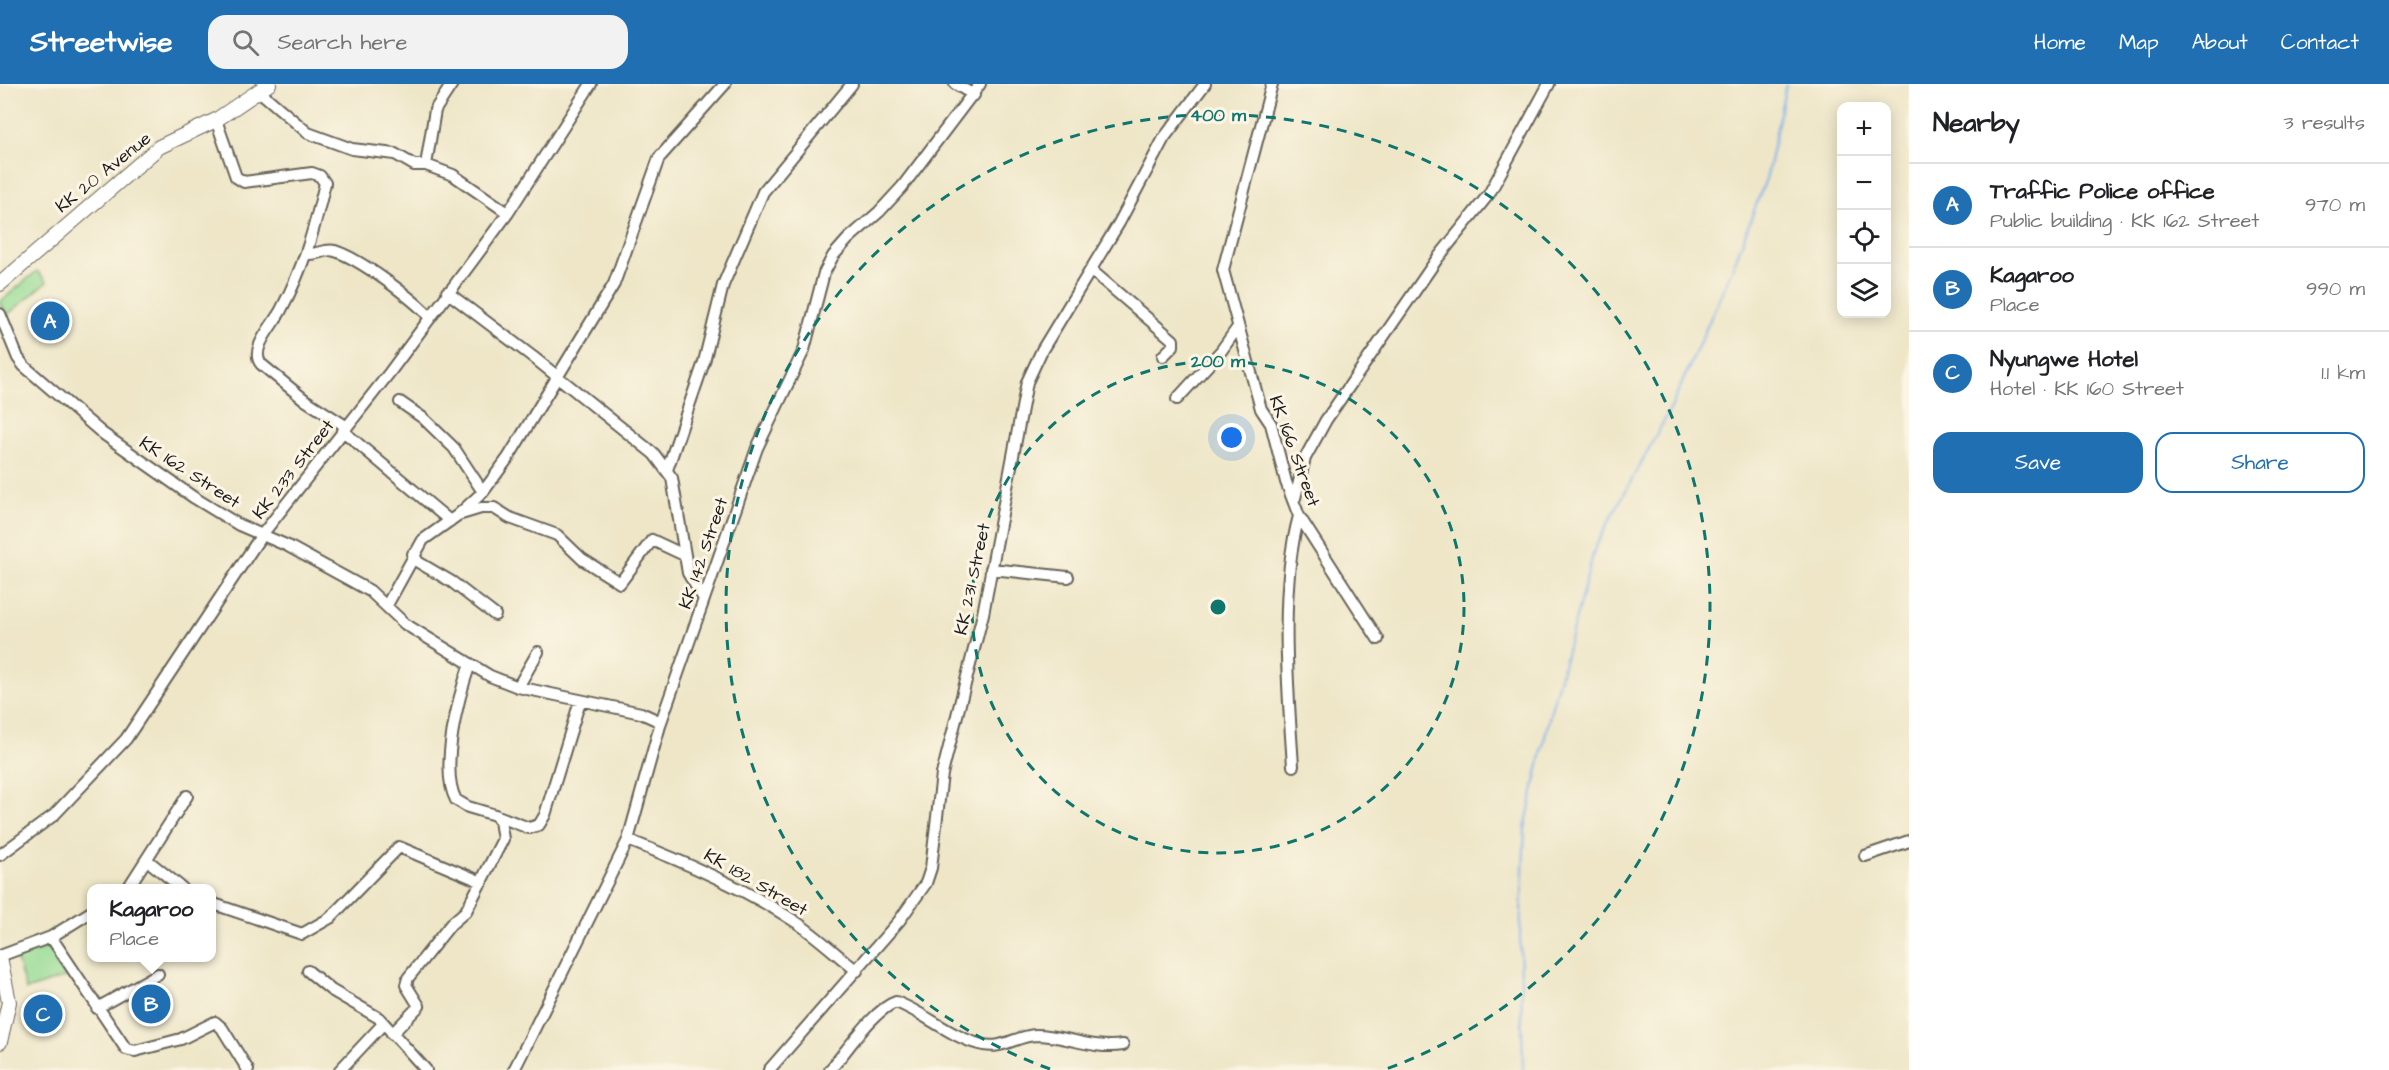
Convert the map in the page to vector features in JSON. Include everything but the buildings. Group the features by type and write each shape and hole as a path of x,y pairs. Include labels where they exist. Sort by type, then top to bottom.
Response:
{"main road":[{"name":"KK 20 Avenue","path":"0,284 159,147 216,120 264,87"},
{"path":"0,957 9,1002 0,1042"}],"street":[{"path":"426,165 435,110 452,84"},
{"path":"387,605 423,540 454,518 483,492 558,377 614,284 643,209 659,159 725,84"},
{"path":"667,470 704,362 723,285 763,192 852,84"},
{"path":"955,84 974,95"},
{"name":"KK 142 Street","path":"514,1070 605,891 628,840 661,722 757,448 778,399 804,350 824,273 833,256 902,187 974,95 980,84"},
{"name":"KK 231 Street","path":"769,1070 899,921 926,883 931,868 942,774 991,569 1026,382 1042,350 1091,270 1164,138 1204,84"},
{"name":"KK 166 Street","path":"1272,84 1223,270 1261,408 1271,424 1286,482 1295,498 1299,516 1378,639"},
{"path":"1295,498 1305,458 1326,420 1437,259 1489,194 1549,84"},
{"name":"KK 233 Street","path":"0,855 54,815 126,740 261,536 508,213 585,86"},
{"path":"264,87 308,133 352,149 395,154 414,165 426,165 453,175 508,213"},
{"path":"216,120 236,177 244,182 312,173 320,176 325,183 308,254 280,312 258,348 258,360 454,518"},
{"path":"308,254 333,250 348,256 401,291 430,316"},
{"path":"1091,270 1173,340 1173,345 1163,356"},
{"path":"447,292 639,441 667,470 672,477 688,573 704,598"},
{"name":"KK 162 Street","path":"0,314 18,358 78,413 193,497 261,536 323,563 370,591 405,624 490,676 518,687 641,713 661,722"},
{"path":"1177,399 1221,351 1238,327"},
{"path":"400,402 423,418 454,448 483,492"},
{"path":"454,518 481,508 494,508 510,518 556,535 582,559 620,583 652,540 684,555"},
{"path":"1293,766 1289,710 1288,582 1299,516"},
{"path":"413,555 418,562 452,582 495,615"},
{"path":"991,569 1068,577"},
{"path":"518,687 538,652"},
{"path":"470,664 452,726 451,782 456,800 468,807 529,828 539,825 545,815 580,700"},
{"path":"131,884 187,796"},
{"path":"392,1034 419,1006 406,985 408,978 451,924 466,911 503,839 500,821 495,815"},
{"name":"KK 182 Street","path":"628,840 691,864 745,891 798,924 857,971"},
{"path":"1865,856 1909,841"},
{"path":"216,905 302,934 330,918 399,847 482,882"},
{"path":"147,860 177,884"},
{"path":"0,957 51,937 87,914"},
{"path":"51,937 122,1046 131,1051 181,1039 215,1023 222,1028 248,1070"},
{"path":"308,971 331,990 375,1016 426,1070"},
{"path":"97,1008 158,974"},
{"path":"830,1070 874,1018 889,1004 896,1002 913,1008 968,1040 996,1048 1034,1035 1053,1036 1104,1048 1123,1046"},
{"path":"340,1070 383,1024"}],"green space":[{"path":"37,271 47,282 6,316 0,302"},
{"path":"52,947 69,976 26,990 16,957"}],"waterway":[{"path":"1523,1070 1520,935 1525,828 1550,714 1595,547 1671,408 1733,267 1767,176 1786,84"}],"place":[{"name":"Traffic Police office","path":"50,321"},
{"name":"Kagaroo","path":"151,1004"},
{"name":"Nyungwe Hotel","path":"43,1014"}]}
